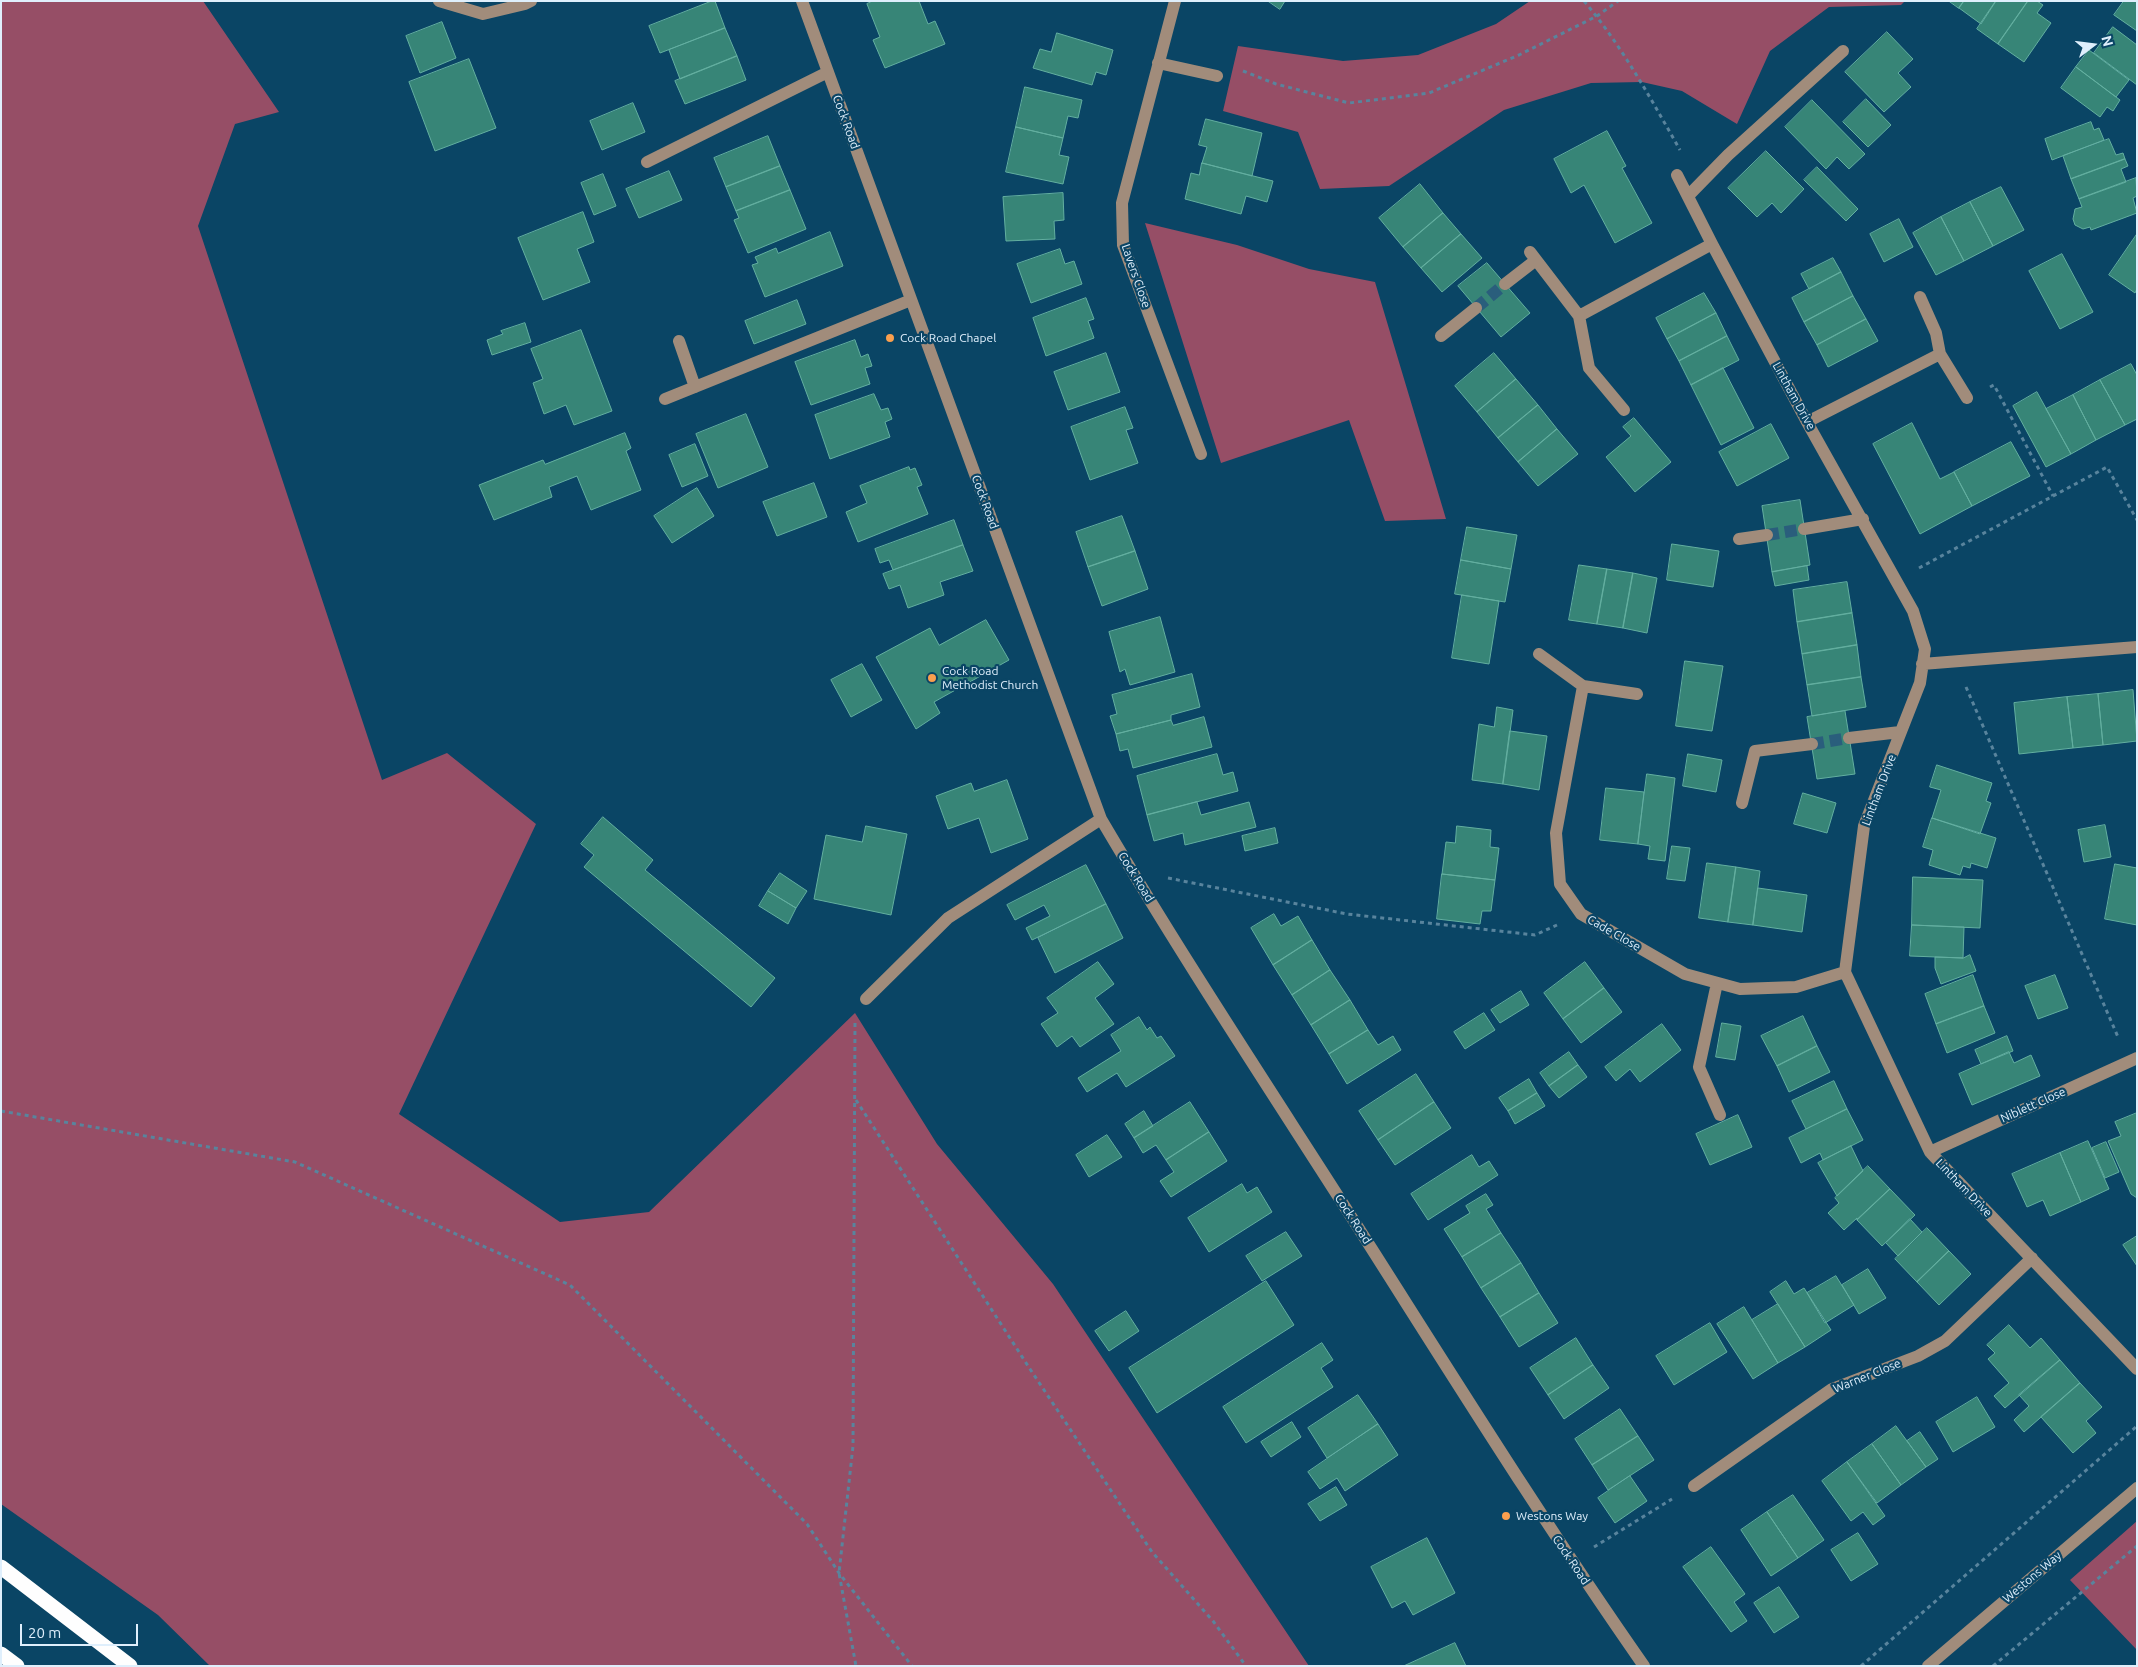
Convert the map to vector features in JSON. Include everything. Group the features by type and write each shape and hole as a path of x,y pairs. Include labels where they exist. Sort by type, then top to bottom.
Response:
{"highway":[{"path":"1,1567 130,1666"},
{"path":"1,1654 17,1666"}],"street":[{"path":"440,1 483,14 531,1"},
{"name":"Cock Road","path":"802,1 1100,819 1571,1561 1644,1666"},
{"name":"Lavers Close","path":"1175,1 1122,203 1123,245 1201,454"},
{"path":"1688,196 1728,155 1843,51"},
{"path":"1158,63 1217,76"},
{"path":"646,162 828,72"},
{"name":"Lintham Drive","path":"1678,175 1712,244 1807,422 1897,580 1913,611 1925,649 1920,683 1864,826 1845,972 1930,1152 2137,1369"},
{"path":"1579,316 1712,244"},
{"path":"1505,284 1533,256 1579,316 1589,368 1624,410"},
{"path":"1920,297 1936,333 1940,354 1967,398"},
{"path":"665,399 911,300"},
{"path":"1441,336 1476,308"},
{"path":"679,341 695,387"},
{"path":"1807,422 1940,354"},
{"path":"1804,529 1863,519"},
{"path":"1738,539 1766,535"},
{"path":"1922,664 2137,647"},
{"path":"1539,654 1583,686 1637,694"},
{"name":"Cade Close","path":"1583,686 1556,833 1560,884 1581,914 1685,974 1740,989 1796,987 1845,972"},
{"path":"1849,738 1900,732"},
{"path":"1742,803 1755,751 1812,744"},
{"path":"866,999 891,972 948,918 1100,819"},
{"path":"1717,982 1699,1067 1720,1115"},
{"name":"Niblett Close","path":"1930,1152 2133,1060"},
{"name":"Warner Close","path":"1694,1486 1832,1389 1918,1356 1945,1341 2032,1258"},
{"name":"Westons Way","path":"1928,1666 2137,1488"}],"path":[{"path":"1584,1 1597,16 1642,82 1685,159 1678,175"},
{"path":"1217,76 1236,68 1276,84 1349,103 1429,93 1519,55 1597,16 1618,1"},
{"path":"1967,398 1994,385 2053,496"},
{"path":"1897,580 2107,467 2137,520"},
{"path":"1955,661 2133,1060"},
{"path":"1132,871 1347,914 1535,935"},
{"path":"856,1666 838,1573 853,1446 855,1013 866,999"},
{"path":"856,1100 1152,1552 1213,1621 1246,1666"},
{"path":"1,1110 296,1162 570,1285 807,1524 838,1573 912,1666"},
{"path":"1861,1666 2137,1426"},
{"path":"1571,1561 1694,1486"},
{"path":"1993,1666 2137,1546"}],"shaded area":[{"path":"1,1 203,1 279,112 235,124 198,226 382,780 447,753 536,824 399,1114 560,1222 649,1212 855,1013 937,1144 1053,1284 1309,1666 210,1666 158,1615 1,1504"},
{"path":"1530,1 1905,1 1901,5 1829,7 1770,51 1737,124 1682,91 1642,82 1591,83 1504,110 1389,186 1320,189 1298,132 1223,111 1238,46 1343,61 1418,55 1496,24"},
{"path":"1145,223 1237,245 1309,269 1375,282 1446,519 1385,521 1349,420 1221,463"},
{"path":"2137,1521 2137,1650 2070,1580"}],"building":[{"path":"715,1 725,28 660,53 649,26"},
{"path":"873,1 919,1 928,24 935,21 945,44 885,68 873,40 880,37 867,4"},
{"path":"1268,1 1285,1 1280,9"},
{"path":"1949,1 1964,1 1959,8"},
{"path":"1964,1 1996,1 1981,24 1959,8"},
{"path":"1996,1 2028,1 1998,44 1977,29"},
{"path":"2028,1 2037,1 2043,5 2037,13 2051,23 2024,62 1998,44"},
{"path":"2124,1 2137,1 2137,31 2114,15"},
{"path":"442,22 456,58 420,73 406,36"},
{"path":"2113,27 2137,45 2137,85 2094,53"},
{"path":"725,28 737,56 680,79 669,50"},
{"path":"1887,32 1913,59 1898,73 1911,87 1884,112 1845,72"},
{"path":"1057,33 1113,50 1106,75 1096,72 1092,85 1033,68 1040,49 1051,52"},
{"path":"2089,50 2129,80 2116,97 2076,67"},
{"path":"737,56 746,80 685,104 675,81"},
{"path":"469,59 496,128 435,151 409,82"},
{"path":"2076,67 2120,100 2113,111 2107,107 2100,117 2061,88"},
{"path":"1025,87 1082,100 1078,118 1068,116 1063,138 1016,127"},
{"path":"1866,99 1891,125 1868,147 1843,122"},
{"path":"1812,100 1865,154 1849,169 1837,157 1826,169 1785,127"},
{"path":"633,103 645,132 602,150 590,121"},
{"path":"1206,119 1262,133 1252,176 1202,163 1207,147 1199,145"},
{"path":"2091,122 2094,130 2099,128 2104,140 2052,160 2045,139"},
{"path":"1016,127 1063,138 1059,155 1069,157 1063,184 1006,172"},
{"path":"1607,131 1626,166 1622,168 1652,223 1615,243 1584,185 1571,193 1554,159"},
{"path":"768,136 780,166 726,187 714,158"},
{"path":"2109,139 2116,155 2123,153 2125,159 2071,179 2063,156"},
{"path":"1766,151 1804,189 1781,213 1772,203 1757,217 1728,188"},
{"path":"2125,159 2128,166 2121,169 2126,182 2079,199 2071,179"},
{"path":"1202,163 1273,181 1267,202 1246,196 1241,214 1185,199 1191,173 1199,175"},
{"path":"780,166 790,190 736,211 726,187"},
{"path":"1817,167 1858,209 1846,221 1804,180"},
{"path":"669,171 682,200 639,218 626,189"},
{"path":"603,174 616,206 594,215 581,183"},
{"path":"2136,178 2137,196 2133,198 2137,213 2091,230 2090,227 2083,229 2075,225 2073,219 2075,209 2082,207 2079,199"},
{"path":"1420,184 1443,213 1403,247 1379,218"},
{"path":"2001,187 2024,230 1993,246 1970,202"},
{"path":"790,190 806,229 748,253 734,220 739,218 736,211"},
{"path":"1063,193 1064,220 1054,221 1055,239 1006,241 1003,197"},
{"path":"1970,202 1993,246 1964,261 1941,217"},
{"path":"583,212 594,242 577,249 590,282 543,300 518,238"},
{"path":"1443,213 1461,234 1421,268 1403,247"},
{"path":"1941,217 1964,261 1936,275 1913,233"},
{"path":"1899,219 1913,247 1884,262 1870,234"},
{"path":"830,232 843,266 765,297 752,265 758,263 755,257 776,248 778,253"},
{"path":"1461,234 1482,258 1442,292 1421,268"},
{"path":"2137,234 2137,289 2135,293 2109,275"},
{"path":"1060,249 1065,264 1074,261 1082,284 1031,303 1017,264"},
{"path":"2062,254 2093,312 2060,329 2029,271"},
{"path":"1833,258 1841,272 1809,289 1801,274"},
{"path":"1487,263 1530,313 1501,337 1458,286"},
{"path":"1841,272 1853,296 1804,322 1792,298"},
{"path":"1704,293 1716,313 1667,339 1656,318"},
{"path":"1853,296 1866,319 1817,345 1804,322"},
{"path":"1086,298 1094,319 1088,321 1094,338 1046,356 1033,318"},
{"path":"797,300 806,324 754,344 745,321"},
{"path":"1716,313 1727,336 1679,361 1667,339"},
{"path":"1866,319 1878,341 1828,367 1817,345"},
{"path":"525,323 531,342 492,355 487,340 503,334 501,331"},
{"path":"581,330 612,411 574,425 566,405 544,414 533,383 543,379 531,349"},
{"path":"1727,336 1739,360 1691,385 1679,361"},
{"path":"855,340 861,357 868,354 872,366 865,368 870,384 811,405 795,362"},
{"path":"1106,353 1120,392 1068,410 1054,372"},
{"path":"1494,353 1516,379 1477,412 1455,386"},
{"path":"2131,364 2137,375 2137,419 2125,425 2100,380"},
{"path":"1723,368 1754,428 1721,445 1691,385"},
{"path":"1516,379 1538,405 1498,438 1477,412"},
{"path":"2100,380 2125,425 2096,440 2073,395"},
{"path":"2037,392 2071,454 2046,467 2013,406"},
{"path":"874,394 881,410 888,408 892,419 885,422 890,437 830,459 815,415"},
{"path":"2073,395 2096,440 2071,454 2046,409"},
{"path":"1538,405 1557,429 1518,462 1498,438"},
{"path":"1125,407 1133,428 1126,430 1138,463 1090,480 1071,427"},
{"path":"746,414 768,467 718,488 696,434"},
{"path":"1634,418 1671,462 1635,492 1606,457 1631,436 1623,427"},
{"path":"1912,423 1940,479 1954,472 1972,506 1920,534 1873,444"},
{"path":"1771,424 1789,458 1737,486 1719,452"},
{"path":"1557,429 1578,454 1538,486 1518,462"},
{"path":"625,433 631,448 626,451 641,490 591,510 577,476 549,487 552,497 494,520 479,485 543,460 545,464"},
{"path":"2011,442 2030,476 1972,506 1954,472"},
{"path":"695,444 708,476 682,487 669,455"},
{"path":"909,467 910,470 915,468 922,485 917,487 928,514 858,542 846,512 867,503 860,486"},
{"path":"814,483 827,517 777,536 763,502"},
{"path":"697,488 714,516 672,543 654,516"},
{"path":"1800,500 1810,565 1772,572 1762,506"},
{"path":"1122,516 1135,551 1088,567 1076,532"},
{"path":"954,520 963,545 893,570 889,560 880,563 875,549"},
{"path":"1467,527 1517,535 1511,569 1461,560"},
{"path":"1672,544 1719,551 1713,587 1667,580"},
{"path":"963,545 973,571 940,582 944,595 908,608 900,585 889,589 883,574"},
{"path":"1135,551 1148,589 1102,606 1088,567"},
{"path":"1461,560 1511,569 1505,602 1455,594"},
{"path":"1579,565 1607,569 1597,624 1569,620"},
{"path":"1807,566 1809,580 1775,586 1772,572"},
{"path":"1607,569 1633,573 1623,628 1597,624"},
{"path":"1633,573 1657,578 1647,633 1623,628"},
{"path":"1847,582 1852,613 1797,622 1793,590"},
{"path":"1462,595 1499,601 1489,664 1452,658"},
{"path":"1852,613 1857,645 1802,654 1797,622"},
{"path":"1160,617 1175,672 1130,685 1125,669 1120,672 1109,632"},
{"name":"Cock Road Methodist Church","path":"986,620 1009,660 934,702 940,713 916,729 876,657 930,628 939,645"},
{"path":"1857,645 1861,677 1807,685 1802,654"},
{"path":"1685,661 1723,666 1712,731 1676,726"},
{"path":"862,664 882,700 851,717 831,680"},
{"path":"1192,674 1200,707 1171,715 1171,720 1116,734 1110,716 1117,714 1112,695"},
{"path":"1861,677 1866,707 1812,716 1807,685"},
{"path":"2133,690 2137,741 2103,745 2098,694"},
{"path":"2098,694 2103,745 2073,748 2067,697"},
{"path":"2067,697 2073,748 2019,754 2014,703"},
{"path":"1497,707 1513,710 1503,784 1472,780 1479,724 1494,727"},
{"path":"1845,711 1855,774 1817,779 1807,717"},
{"path":"1204,717 1212,747 1133,768 1128,749 1120,751 1116,734 1171,720 1173,725"},
{"path":"1510,731 1547,736 1539,790 1503,784"},
{"path":"1217,754 1223,775 1233,772 1238,791 1147,815 1137,776"},
{"path":"1688,754 1722,760 1716,792 1683,786"},
{"path":"1937,765 1992,783 1986,801 1991,803 1980,834 1932,818 1941,790 1930,787"},
{"path":"1647,774 1675,778 1665,861 1648,859 1650,846 1638,844"},
{"path":"1007,780 1028,839 991,853 979,818 948,829 936,796 971,783 974,791"},
{"path":"1606,788 1644,792 1638,844 1600,840"},
{"path":"1803,793 1836,803 1827,833 1794,824"},
{"path":"1197,802 1201,815 1249,802 1256,827 1185,845 1183,833 1154,841 1147,815"},
{"path":"603,817 653,860 645,870 775,978 751,1007 584,867 594,855 581,844"},
{"path":"1932,818 1996,838 1987,868 1971,863 1970,868 1963,866 1960,875 1929,865 1933,850 1923,847"},
{"path":"2105,825 2111,857 2084,862 2078,830"},
{"path":"866,826 907,834 891,915 814,899 826,835 862,842"},
{"path":"1457,826 1491,830 1490,847 1499,848 1495,880 1442,874 1446,842 1455,843"},
{"path":"1275,828 1278,843 1245,851 1242,836"},
{"path":"1672,846 1690,848 1685,881 1667,879"},
{"path":"1707,863 1736,867 1728,922 1699,918"},
{"path":"2115,864 2137,868 2137,925 2105,919"},
{"path":"1086,865 1106,904 1032,940 1026,928 1050,916 1044,905 1015,920 1007,905"},
{"path":"1736,867 1760,871 1753,925 1728,922"},
{"path":"780,873 807,891 796,908 768,891"},
{"path":"1442,874 1495,880 1491,911 1482,911 1480,924 1437,919"},
{"path":"1913,877 1983,880 1980,928 1912,925"},
{"path":"1758,888 1807,895 1802,932 1753,925"},
{"path":"768,891 796,908 788,924 759,906"},
{"path":"1106,904 1123,938 1055,973 1038,938"},
{"path":"1274,914 1281,926 1298,916 1312,940 1273,965 1251,928"},
{"path":"1912,925 1964,927 1963,958 1910,956"},
{"path":"1312,940 1330,970 1292,995 1273,965"},
{"path":"1970,955 1976,971 1941,984 1935,968 1935,957 1963,958"},
{"path":"1098,962 1114,984 1095,998 1114,1024 1080,1047 1072,1036 1057,1047 1041,1024 1058,1013 1047,998"},
{"path":"1585,962 1604,988 1563,1019 1544,993"},
{"path":"1330,970 1350,1000 1311,1025 1292,995"},
{"path":"1973,975 1984,1006 1936,1024 1925,994"},
{"path":"2055,975 2068,1008 2038,1019 2025,986"},
{"path":"1604,988 1622,1012 1581,1043 1563,1019"},
{"path":"1521,991 1529,1005 1500,1023 1491,1010"},
{"path":"1350,1000 1368,1030 1329,1054 1311,1025"},
{"path":"1984,1006 1995,1033 1947,1053 1936,1024"},
{"path":"1484,1013 1495,1030 1465,1049 1454,1032"},
{"path":"1803,1016 1817,1046 1777,1066 1761,1036"},
{"path":"1139,1017 1147,1030 1150,1027 1157,1038 1161,1036 1175,1056 1126,1087 1117,1073 1087,1092 1078,1078 1121,1051 1111,1035"},
{"path":"1722,1023 1741,1026 1735,1060 1716,1057"},
{"path":"1662,1024 1681,1050 1640,1082 1630,1069 1616,1081 1605,1067"},
{"path":"1368,1030 1378,1045 1393,1036 1401,1050 1347,1084 1329,1054"},
{"path":"2007,1036 2013,1051 1981,1064 1975,1050"},
{"path":"1817,1046 1830,1072 1789,1092 1777,1066"},
{"path":"1569,1052 1578,1065 1549,1086 1540,1073"},
{"path":"2009,1052 2014,1063 2031,1055 2040,1076 1972,1105 1959,1074"},
{"path":"1578,1065 1587,1077 1559,1098 1549,1086"},
{"path":"1416,1074 1434,1102 1378,1140 1359,1111"},
{"path":"1529,1079 1537,1093 1508,1111 1499,1098"},
{"path":"1834,1081 1847,1109 1806,1129 1792,1101"},
{"path":"1537,1093 1545,1106 1515,1124 1508,1111"},
{"path":"1190,1102 1209,1132 1166,1160 1156,1145 1143,1153 1134,1138"},
{"path":"1434,1102 1451,1128 1395,1165 1378,1140"},
{"path":"1847,1109 1863,1140 1823,1160 1820,1153 1801,1163 1789,1138"},
{"path":"1144,1111 1153,1126 1134,1138 1125,1124"},
{"path":"2137,1113 2137,1198 2131,1194 2108,1141 2121,1136 2115,1122"},
{"path":"1738,1115 1752,1147 1710,1165 1696,1134"},
{"path":"1209,1132 1227,1161 1171,1197 1160,1181 1174,1172 1166,1160"},
{"path":"1107,1135 1122,1157 1089,1177 1076,1155"},
{"path":"2088,1141 2109,1189 2081,1202 2060,1153"},
{"path":"2106,1142 2119,1172 2105,1178 2092,1148"},
{"path":"1851,1146 1863,1171 1837,1196 1818,1163"},
{"path":"2060,1153 2081,1202 2050,1216 2043,1200 2027,1207 2012,1174"},
{"path":"1472,1155 1479,1167 1489,1161 1498,1175 1428,1220 1411,1194"},
{"path":"1868,1166 1890,1189 1844,1230 1828,1213 1839,1203 1835,1198"},
{"path":"1242,1184 1247,1193 1257,1187 1272,1212 1209,1252 1188,1218"},
{"path":"1890,1189 1915,1215 1882,1246 1857,1220"},
{"path":"1486,1194 1493,1205 1486,1209 1501,1233 1462,1257 1444,1229 1470,1213 1466,1206"},
{"path":"1910,1219 1922,1232 1898,1256 1886,1243"},
{"path":"1927,1228 1949,1251 1917,1282 1895,1259"},
{"path":"1286,1232 1302,1256 1262,1281 1246,1256"},
{"path":"1501,1233 1521,1263 1481,1288 1462,1257"},
{"path":"2137,1236 2137,1266 2123,1245"},
{"path":"1949,1251 1971,1274 1939,1305 1917,1282"},
{"path":"1521,1263 1539,1293 1500,1317 1481,1288"},
{"path":"1868,1269 1886,1298 1859,1314 1842,1285"},
{"path":"1836,1276 1854,1305 1825,1323 1807,1293"},
{"path":"1266,1281 1294,1325 1157,1413 1129,1368"},
{"path":"1786,1281 1794,1294 1804,1288 1831,1330 1805,1347 1770,1292"},
{"path":"1539,1293 1558,1323 1519,1347 1500,1317"},
{"path":"1778,1304 1805,1347 1778,1363 1752,1320"},
{"path":"1744,1307 1778,1363 1753,1379 1717,1324"},
{"path":"1126,1311 1139,1331 1109,1351 1095,1331"},
{"path":"1710,1323 1727,1352 1674,1385 1656,1356"},
{"path":"2009,1325 2030,1348 2041,1338 2060,1360 2005,1408 1994,1396 2009,1383 1988,1359 1995,1353 1987,1345"},
{"path":"1576,1338 1593,1365 1548,1395 1530,1368"},
{"path":"1322,1343 1333,1360 1321,1368 1333,1387 1246,1443 1223,1407"},
{"path":"2060,1360 2080,1383 2024,1432 2014,1420 2029,1406 2019,1395"},
{"path":"1593,1365 1609,1388 1564,1419 1548,1395"},
{"path":"2080,1383 2102,1407 2086,1421 2096,1433 2073,1453 2041,1417"},
{"path":"1358,1395 1378,1424 1327,1458 1308,1428"},
{"path":"1977,1397 1995,1427 1953,1452 1936,1422"},
{"path":"1620,1409 1638,1436 1592,1465 1575,1439"},
{"path":"1292,1422 1301,1437 1271,1457 1261,1442"},
{"path":"1378,1424 1398,1455 1345,1491 1337,1478 1320,1489 1308,1472"},
{"path":"1896,1426 1926,1467 1901,1485 1872,1444"},
{"path":"1920,1432 1938,1459 1926,1467 1907,1441"},
{"path":"1638,1436 1654,1460 1608,1490 1592,1465"},
{"path":"1872,1444 1901,1485 1877,1503 1847,1462"},
{"path":"1847,1462 1885,1516 1873,1525 1863,1512 1851,1521 1822,1481"},
{"path":"1630,1476 1647,1501 1615,1523 1598,1498"},
{"path":"1336,1487 1347,1505 1320,1521 1308,1504"},
{"path":"1793,1495 1824,1540 1798,1558 1767,1512"},
{"path":"1767,1512 1798,1558 1771,1576 1741,1530"},
{"path":"1858,1533 1878,1564 1851,1581 1831,1550"},
{"path":"1427,1538 1455,1593 1413,1615 1405,1601 1392,1608 1371,1567"},
{"path":"1711,1547 1745,1594 1734,1602 1747,1621 1731,1632 1683,1567"},
{"path":"1779,1587 1799,1617 1774,1633 1754,1603"},
{"path":"1455,1643 1466,1666 1404,1666"}],"tunnel":[{"path":"1476,308 1505,284"},
{"path":"1767,535 1804,529"},
{"path":"1812,744 1849,738"}],"place":[{"name":"Cock Road Chapel","path":"890,338"},
{"name":"Cock Road Methodist Church","path":"932,678"},
{"name":"Westons Way","path":"1506,1516"}]}
